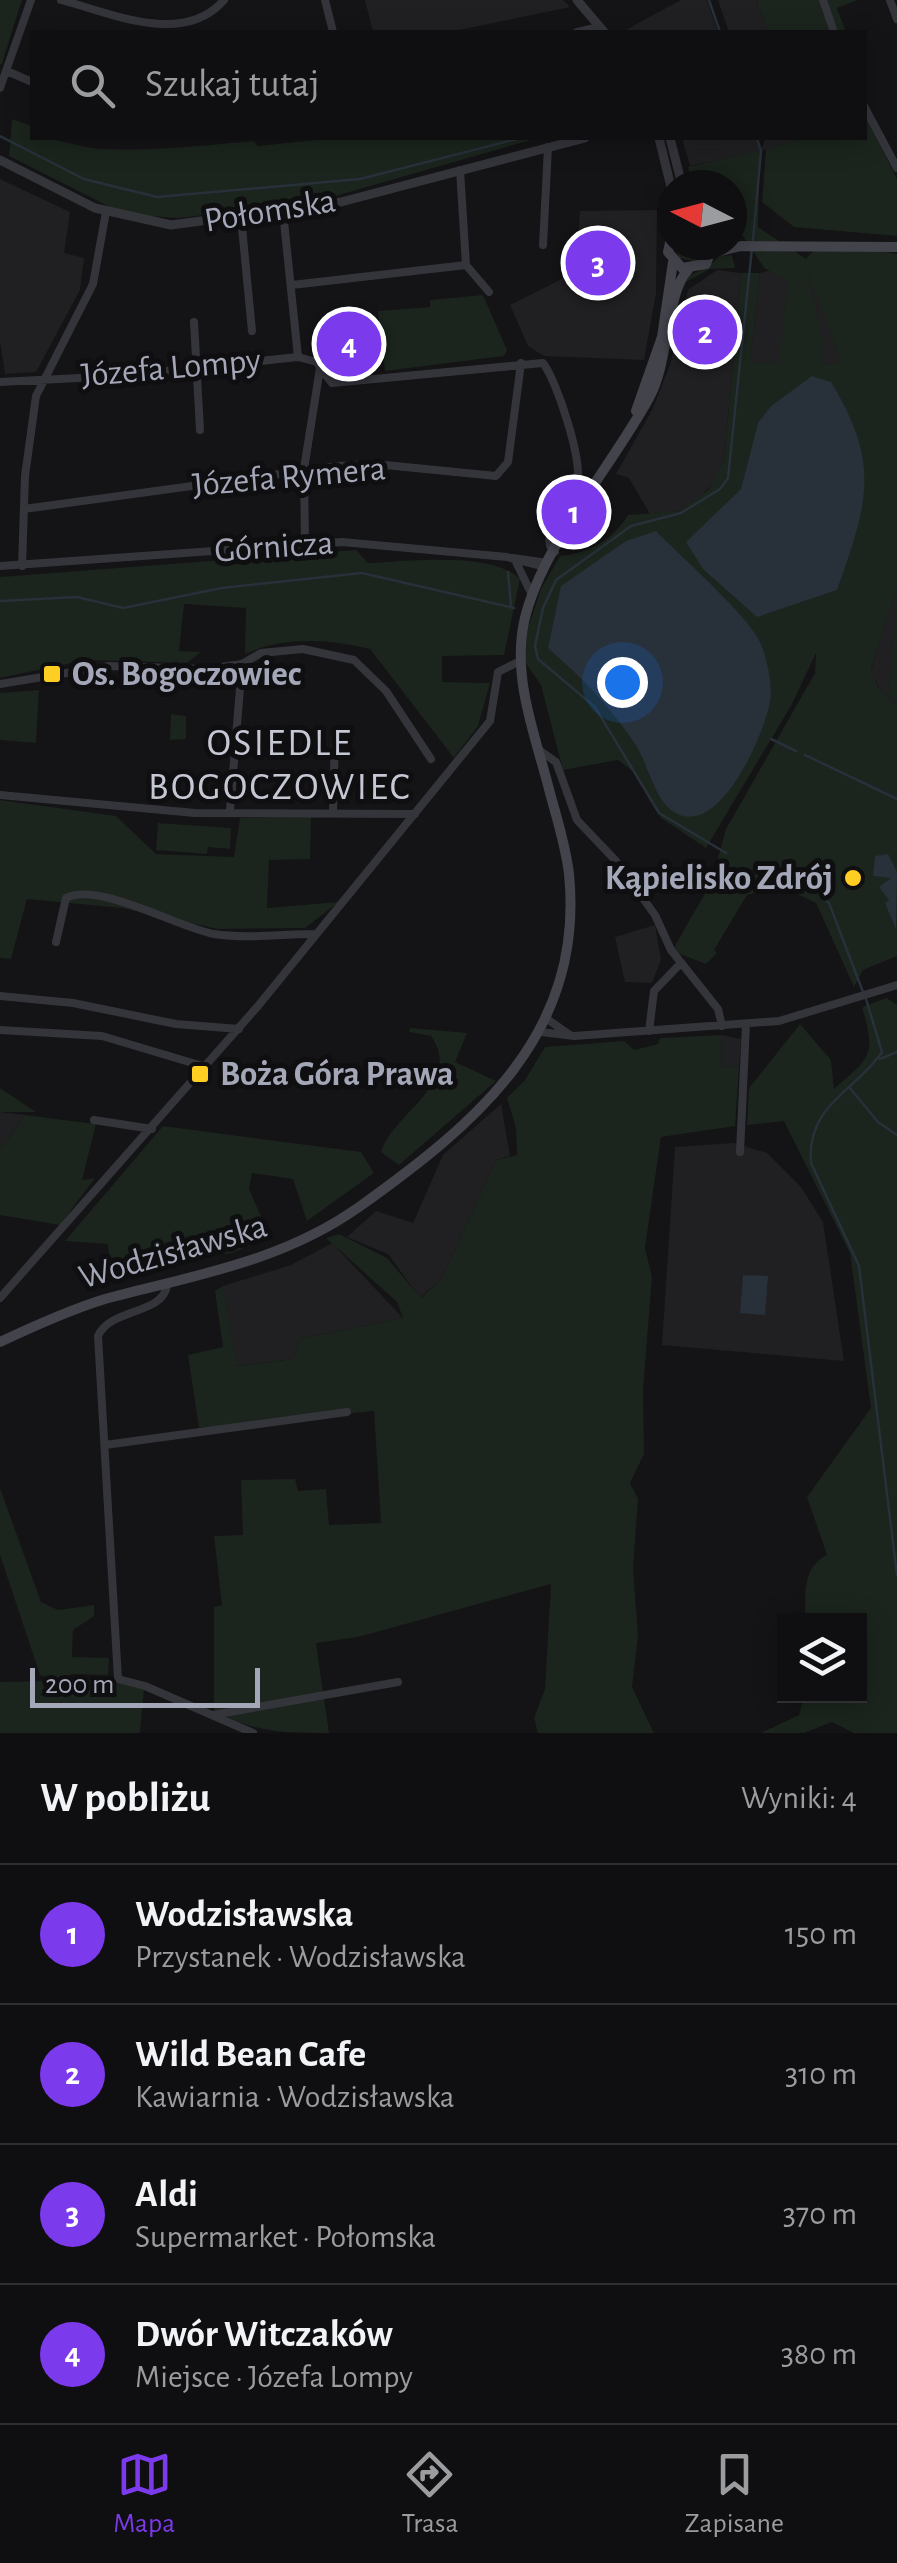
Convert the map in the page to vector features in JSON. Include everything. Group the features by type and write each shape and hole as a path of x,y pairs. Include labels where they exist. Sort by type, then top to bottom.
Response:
{"main road":[{"path":"747,245 897,247"},
{"path":"672,262 688,270 700,268 705,260"},
{"name":"Wodzisławska","path":"631,426 662,337 672,262"},
{"name":"Wodzisławska","path":"0,1342 77,1308 248,1264 288,1248 361,1206 482,1108 504,1085 541,1032 563,971 570,910 569,872 520,661 532,596 546,565 656,386 667,348 676,287 688,270"}],"street":[{"path":"0,88 31,0"},
{"path":"61,0 178,25 199,19 224,0"},
{"path":"325,0 332,30"},
{"path":"577,0 602,30"},
{"path":"823,0 833,30"},
{"path":"890,0 897,19"},
{"path":"8,71 30,81"},
{"path":"867,111 897,168"},
{"name":"Połomska","path":"0,160 106,212 171,225 283,212 577,140"},
{"path":"661,140 675,170"},
{"path":"661,140 667,170"},
{"path":"543,246 548,147"},
{"path":"460,170 466,264 489,292"},
{"path":"22,566 33,414 44,378 93,284 106,212"},
{"path":"283,212 298,357 316,362 332,383 521,363 542,363 547,368 578,466 575,488 548,537 555,552"},
{"path":"242,217 252,332"},
{"path":"292,285 466,264"},
{"path":"194,322 200,430"},
{"name":"Józefa Lompy","path":"0,382 298,357"},
{"name":"Józefa Rymera","path":"24,509 304,469 375,464 496,476 508,462 521,363"},
{"path":"305,545 304,469 320,368"},
{"name":"Górnicza","path":"0,566 378,542 546,565"},
{"path":"513,558 527,578 532,596"},
{"path":"0,684 109,666 175,670 242,664 261,652 303,649 354,660 386,691 432,759"},
{"path":"0,1298 206,1067 415,814 490,720 498,672 520,661"},
{"path":"230,810 242,664"},
{"path":"333,813 335,734"},
{"path":"539,750 556,762 577,820 616,861 655,916 680,964 718,1009 722,1026"},
{"path":"0,795 178,812 415,814"},
{"path":"56,942 66,898 75,894 118,902 214,934 316,934"},
{"path":"649,1032 654,991 680,964"},
{"path":"541,1032 649,1032 746,1024 803,1016 897,986"},
{"path":"0,996 73,1003 176,1024 238,1028"},
{"path":"547,1019 570,1035"},
{"path":"740,1152 746,1024"},
{"path":"0,1030 102,1036 206,1067"},
{"path":"94,1120 152,1129"},
{"path":"167,1286 160,1299 101,1329 118,1679 254,1733"},
{"path":"105,1445 347,1412"},
{"path":"212,1715 398,1682"}],"shaded area":[{"path":"0,0 22,0 2,64 0,64"},
{"path":"365,0 563,0 570,7 460,30 372,30"},
{"path":"681,0 707,0 717,30 626,30"},
{"path":"718,0 756,0 767,30 728,30"},
{"path":"756,0 858,0 837,8 845,30 767,30"},
{"path":"12,119 30,125 30,140 102,149 159,149 253,141 258,146 316,140 531,140 311,203 178,218 133,215 110,207 9,156"},
{"path":"867,119 897,179 897,236 794,227 762,202 766,149 796,140 867,140"},
{"path":"683,140 757,140 761,149 765,140 797,140 761,151 690,166"},
{"path":"760,150 758,227 806,259 813,251 866,249 897,254 897,585 871,670 878,687 897,706 897,956 863,970 854,987 816,903 780,886 747,895 714,950 717,953 706,964 672,951 711,883 726,829 815,673 816,653 791,706 706,848 661,818 634,772 618,760 563,770 541,685 525,662 527,631 541,589 560,556 599,544 628,515 679,511 709,489 724,461 741,273 760,273 750,363 779,362 788,280 764,268 747,242 747,170 688,167","holes":["805,266 841,361 821,366 824,341"]},
{"path":"0,179 70,212 64,253 84,258 80,290 36,372 5,374 0,341"},
{"path":"657,210 656,293 644,360 544,356 528,346 510,305 576,272 580,211"},
{"path":"715,260 733,260 735,268 710,269 680,285 688,277"},
{"path":"805,261 841,361 747,387 760,273"},
{"path":"717,270 741,273 723,473 688,509 651,516 629,478 616,474 652,410 670,365 688,290"},
{"path":"483,295 507,350 504,356 385,371 378,311 430,307 430,300"},
{"path":"812,376 831,382 857,437 863,461 862,508 837,590 757,617 703,569 686,542 741,489 758,423 771,406"},
{"path":"656,531 753,630 763,648 770,679 766,718 736,782 705,813 688,817 665,804 625,730 595,693 548,648 561,586 626,541"},
{"path":"356,550 368,563 470,561 508,570 520,579 504,655 442,656 442,682 490,683 478,726 454,758 370,649 307,641 276,644 245,654 246,608 184,604 179,651 201,652 187,663 86,660 0,678 0,577"},
{"path":"897,582 897,706 879,688 871,671"},
{"path":"897,602 897,699 888,695"},
{"path":"39,690 36,743 0,740 0,693"},
{"path":"171,714 186,716 186,739 170,740"},
{"path":"0,800 116,816 156,854 234,857 240,818 311,817 310,859 269,860 267,908 339,902 305,928 218,929 122,908 27,899 11,959 0,958"},
{"path":"158,823 231,828 230,849 208,847 207,854 156,850"},
{"path":"888,854 897,872 896,929 885,903 889,900 879,887 891,878 873,876 875,856"},
{"path":"655,925 661,960 652,983 625,982 615,937"},
{"path":"887,998 897,1005 897,1733 854,1733 832,1722 804,1733 761,1733 799,1715 802,1703 867,1703 867,1613 805,1613 809,1575 827,1555 807,1497 871,1408 850,1253 784,1121 747,1125 749,1088 800,1024 831,1060 834,1089 863,1062 869,1036 862,1007"},
{"path":"410,1028 467,1033 455,1062 496,1081 399,1165 381,1152 433,1083 439,1069 439,1053 431,1036 409,1032"},
{"path":"722,1035 741,1039 739,1068 721,1066"},
{"path":"722,1035 721,1066 739,1068 735,1126 661,1137 645,1248 652,1277 643,1391 644,1454 630,1483 638,1499 633,1569 638,1635 632,1687 654,1733 538,1733 534,1718 545,1689 551,1584 358,1637 316,1643 329,1733 269,1730 214,1710 214,1607 222,1605 214,1536 243,1535 241,1480 295,1479 298,1491 326,1489 329,1525 381,1523 374,1411 199,1428 188,1355 223,1347 215,1291 223,1286 237,1366 293,1359 300,1339 403,1318 397,1302 326,1238 339,1234 387,1258 421,1298 442,1278 496,1160 517,1155 516,1128 507,1098 525,1080 545,1047 624,1041 634,1050 658,1044 660,1038"},
{"path":"0,1088 36,1112 0,1112"},
{"path":"501,1104 510,1156 496,1160 442,1278 420,1298 388,1254 347,1237 376,1211 413,1223 443,1155"},
{"path":"0,1112 25,1115 0,1150"},
{"path":"25,1115 96,1124 82,1180 95,1178 60,1225 0,1215 0,1150"},
{"path":"163,1126 361,1152 374,1173 307,1221 293,1179 252,1173 249,1189 270,1237 232,1253 110,1269 108,1244 65,1241"},
{"path":"733,1143 767,1153 801,1187 823,1222 844,1361 662,1345 675,1147"},
{"path":"332,1243 403,1318 300,1339 293,1359 236,1366 223,1286 291,1265"},
{"path":"743,1275 768,1276 765,1315 740,1313"},
{"path":"0,1488 41,1602 58,1610 94,1605 94,1616 73,1630 72,1657 109,1658 108,1675 71,1674 64,1684 40,1675 0,1555"},
{"path":"94,1680 144,1688 140,1733 0,1733 0,1682 53,1681 67,1687"}],"waterway":[{"path":"709,0 719,30"},
{"path":"0,136 84,179 157,197 360,179 513,140"},
{"path":"753,240 761,151 758,140"},
{"path":"726,853 659,813 595,707 538,659 535,646 543,608 556,580 631,526 681,513 720,489 728,478 752,248"},
{"path":"508,572 511,606"},
{"path":"0,601 77,597 123,608 222,588 362,573 514,608"},
{"path":"771,739 796,751"},
{"path":"805,755 897,799"},
{"path":"764,870 817,892 829,903 863,992"},
{"path":"866,999 882,1052 824,1113 816,1127 811,1163 859,1266 897,1575"},
{"path":"880,1059 897,1052"},
{"path":"849,1087 878,1122 897,1135"}],"place":[{"name":"Aldi","path":"598,263"},
{"name":"Wild Bean Cafe","path":"705,332"},
{"name":"Dwór Witczaków","path":"349,344"},
{"name":"Wodzisławska","path":"574,512"},
{"name":"Os. Bogoczowiec","path":"52,674"},
{"name":"Kąpielisko Zdrój","path":"853,878"},
{"name":"Boża Góra Prawa","path":"200,1074"}],"district":[{"name":"OSIEDLE BOGOCZOWIEC","path":"280,766"}]}
